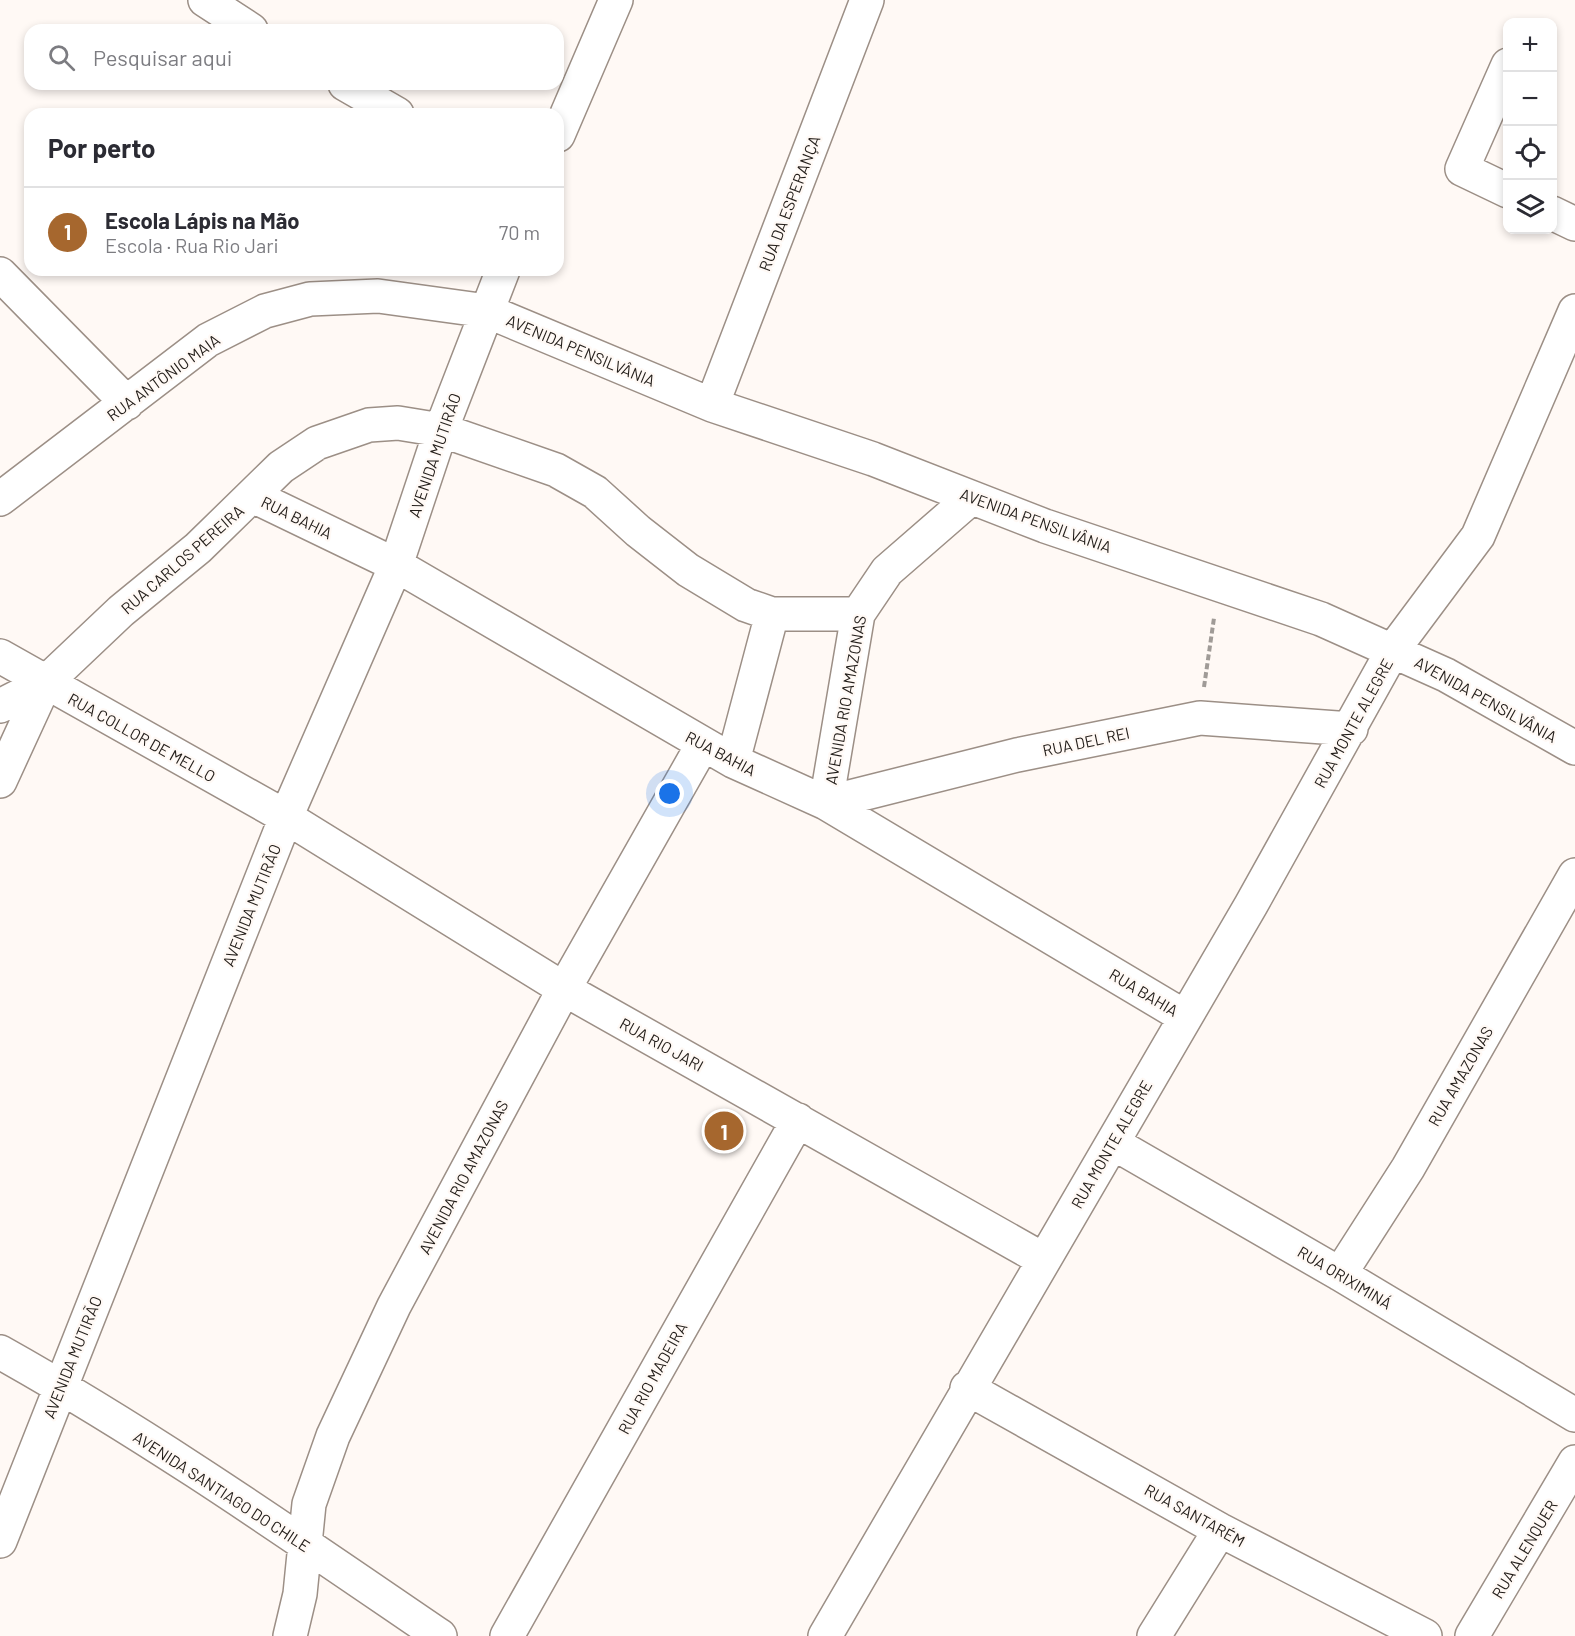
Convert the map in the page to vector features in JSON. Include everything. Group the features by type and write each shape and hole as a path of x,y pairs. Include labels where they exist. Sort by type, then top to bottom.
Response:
{"street":[{"path":"205,0 242,24"},
{"path":"564,121 616,0"},
{"name":"RUA DA ESPERANÇA","path":"712,405 867,0"},
{"path":"1503,189 1462,169 1505,72"},
{"path":"355,90 386,108"},
{"path":"1557,215 1575,224"},
{"path":"0,274 127,403"},
{"name":"AVENIDA MUTIRÃO","path":"0,1541 285,817 396,564 441,430 501,276"},
{"name":"RUA ANTÔNIO MAIA","path":"0,499 208,340 265,311 310,298 378,296 487,311"},
{"name":"AVENIDA PENSILVÂNIA","path":"487,311 712,405 873,459 971,498 1321,619 1446,675 1575,748"},
{"name":"RUA MONTE ALEGRE","path":"825,1636 967,1388 1113,1143 1351,729 1393,650 1478,536 1575,311"},
{"name":"RUA CARLOS PEREIRA","path":"0,706 45,683 121,611 198,548 281,467 317,443 369,425 398,423 441,430 556,470 595,492 638,531 688,570 746,605 772,614 858,614"},
{"name":"RUA BAHIA","path":"253,496 396,564 733,761 826,803 1185,1017"},
{"name":"AVENIDA RIO AMAZONAS","path":"826,803 858,614 887,571 971,498"},
{"path":"733,761 772,614"},
{"name":"RUA COLLOR DE MELLO","path":"0,656 285,817"},
{"path":"0,781 45,683"},
{"name":"RUA DEL REI","path":"826,803 1017,755 1200,718 1351,729"},
{"name":"AVENIDA RIO AMAZONAS","path":"290,1636 300,1594 303,1543 309,1504 333,1436 389,1316 564,989 703,744"},
{"name":"RUA RIO JARI","path":"285,817 564,989 1044,1260"},
{"name":"RUA AMAZONAS","path":"1340,1274 1408,1168 1575,875"},
{"name":"RUA RIO MADEIRA","path":"507,1636 798,1120"},
{"name":"RUA ORIXIMINÁ","path":"1113,1143 1340,1274 1575,1415"},
{"name":"AVENIDA SANTIAGO DO CHILE","path":"0,1352 61,1386 303,1543 440,1636"},
{"name":"RUA SANTARÉM","path":"967,1388 1220,1530 1425,1636"},
{"name":"RUA ALENQUER","path":"1472,1636 1575,1462"},
{"path":"1154,1636 1220,1530"}],"path":[{"path":"1200,718 1219,584"}],"place":[{"name":"Escola Lápis na Mão","path":"724,1131"}]}
